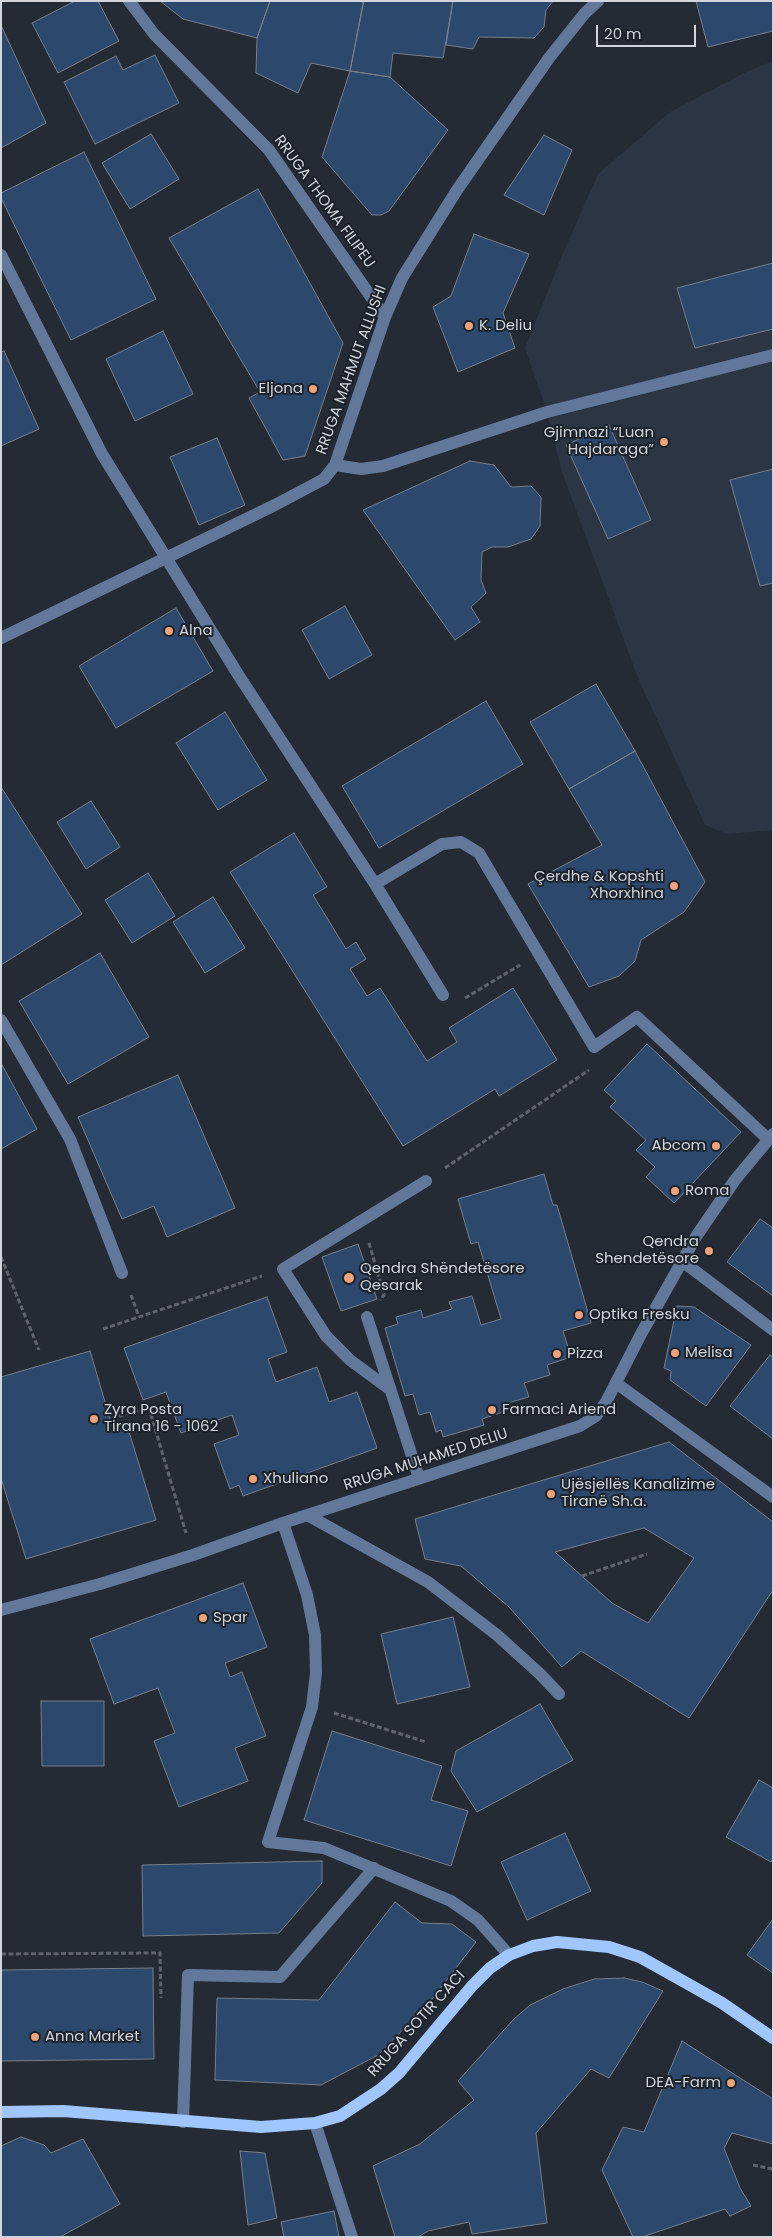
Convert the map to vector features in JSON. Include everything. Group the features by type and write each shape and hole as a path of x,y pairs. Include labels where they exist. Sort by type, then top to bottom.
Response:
{"main road":[{"name":"RRUGA SOTIR CACI","path":"1,2112 63,2111 261,2127 315,2123 340,2116 381,2089 410,2060 472,1986 490,1968 509,1955 532,1946 558,1942 609,1948 640,1957 690,1984 773,2038"}],"street":[{"name":"RRUGA THOMA FILIPEU","path":"129,1 154,34 269,150 385,316"},
{"name":"RRUGA MAHMUT ALLUSHI","path":"1,638 302,492 324,479 335,465 385,316 402,278 457,190 549,58 585,13 598,1"},
{"path":"1,255 102,454 165,557 375,884 443,995"},
{"path":"335,465 361,470 383,466 547,412 773,355"},
{"path":"375,884 442,844 461,842 479,853 594,1047 637,1017 771,1136"},
{"path":"1,1020 70,1139 122,1273"},
{"name":"RRUGA MUHAMED DELIU","path":"1,1610 100,1584 193,1555 283,1523 580,1426 596,1416 616,1383 640,1334 708,1217 771,1136"},
{"path":"388,1388 350,1360 326,1336 283,1269 426,1181"},
{"path":"682,1261 773,1330"},
{"path":"367,1317 388,1388 419,1478"},
{"path":"616,1383 773,1497"},
{"path":"309,1516 428,1582 497,1636 540,1674 559,1694"},
{"path":"283,1523 307,1595 315,1635 316,1673 312,1707 268,1842 324,1848 450,1901 478,1920 509,1955"},
{"path":"184,2122 188,1975 280,1977 374,1868"},
{"path":"315,2123 352,2237"}],"path":[{"path":"459,1002 522,964"},
{"path":"426,1181 603,1060 594,1047"},
{"path":"362,1220 384,1295 367,1317"},
{"path":"1,1257 39,1350"},
{"path":"104,1329 283,1269"},
{"path":"119,1416 149,1408 193,1555"},
{"path":"582,1576 647,1554"},
{"path":"343,1716 426,1742"},
{"path":"1,1954 160,1953 161,2002"},
{"path":"753,2166 773,2169"}],"shaded area":[{"name":"Gjimnazi “Luan Hajdaraga”","path":"773,61 773,830 727,834 705,825 638,678 562,472 547,412 525,348 564,251 598,174 670,112 746,72"}],"building":[{"path":"75,1 98,1 119,41 58,73 32,23"},
{"path":"160,1 270,1 257,38 183,19"},
{"path":"270,1 361,1 363,3 350,71 311,63 298,93 256,73 257,38"},
{"path":"364,1 453,1 443,58 393,53 390,77 350,71"},
{"path":"453,1 553,1 546,10 544,27 534,38 479,37 473,49 446,45"},
{"path":"696,1 773,1 773,31 708,47"},
{"path":"1,25 46,123 1,148"},
{"path":"155,55 179,103 95,144 64,82 116,56 123,70"},
{"path":"350,71 390,77 448,130 389,211 381,215 372,215 322,157"},
{"path":"151,134 179,179 130,209 102,163"},
{"path":"544,135 572,150 544,215 504,195"},
{"path":"84,152 156,299 71,340 1,198 1,193"},
{"path":"258,189 343,343 305,456 283,460 249,398 260,392 169,238"},
{"path":"474,234 529,254 503,313 515,348 458,372 433,307 451,296"},
{"path":"773,263 773,329 695,348 677,288"},
{"path":"163,331 193,394 135,421 106,359"},
{"path":"4,351 39,429 1,446 1,352"},
{"path":"609,425 651,520 608,539 566,445"},
{"path":"217,438 245,505 199,525 170,457"},
{"path":"470,461 494,465 511,487 531,486 541,497 540,526 531,539 508,547 492,547 482,552 481,580 486,593 471,607 480,622 455,640 363,510"},
{"path":"773,469 773,583 760,586 730,480"},
{"path":"345,606 372,655 329,679 302,630"},
{"path":"176,608 213,671 116,728 79,666"},
{"path":"596,684 635,751 569,789 530,722"},
{"path":"486,701 523,764 379,848 342,786"},
{"path":"225,712 267,780 218,810 176,743"},
{"path":"635,751 705,882 684,912 641,940 635,961 619,976 589,987 528,884 602,845 569,789"},
{"path":"1,787 82,914 1,965"},
{"path":"91,801 120,847 86,869 57,822"},
{"path":"294,833 327,887 313,895 346,949 356,942 366,959 350,969 367,996 380,988 427,1061 457,1042 449,1028 513,988 557,1060 499,1096 495,1089 403,1146 230,872"},
{"path":"148,873 175,916 132,943 105,900"},
{"path":"213,897 245,948 205,973 173,922"},
{"path":"100,953 149,1037 68,1084 19,1001"},
{"path":"647,1044 741,1132 674,1203 646,1177 655,1167 636,1150 646,1140 610,1107 616,1101 604,1090"},
{"path":"1,1063 37,1129 1,1149"},
{"path":"178,1075 235,1208 167,1237 154,1206 122,1219 78,1117"},
{"path":"544,1174 553,1205 557,1205 591,1323 563,1331 571,1357 547,1365 550,1375 524,1383 529,1397 504,1404 506,1411 482,1419 484,1425 443,1437 441,1430 436,1432 430,1412 419,1415 413,1394 405,1396 385,1328 398,1324 396,1317 421,1310 423,1318 452,1309 449,1302 472,1296 481,1325 501,1319 478,1242 471,1244 458,1199"},
{"path":"760,1219 773,1228 773,1296 727,1262"},
{"name":"Qendra Shëndetësore Qesarak","path":"358,1244 377,1299 341,1311 322,1257"},
{"path":"267,1297 287,1352 268,1359 276,1382 317,1367 329,1402 357,1392 377,1448 243,1496 239,1485 230,1489 214,1444 239,1435 232,1415 181,1433 166,1392 143,1400 124,1348"},
{"path":"677,1306 694,1307 751,1345 706,1406 670,1380 671,1371 664,1368"},
{"path":"90,1351 113,1429 127,1425 156,1520 26,1559 1,1478 1,1377"},
{"path":"770,1355 773,1357 773,1439 730,1406"},
{"path":"669,1442 773,1522 773,1590 689,1718 581,1651 562,1667 509,1607 461,1566 425,1559 415,1519","holes":["644,1528 694,1558 648,1623 612,1603 555,1552"]},
{"path":"243,1583 267,1647 225,1663 230,1677 242,1672 266,1736 235,1748 248,1781 179,1807 154,1741 175,1733 158,1688 114,1704 90,1639"},
{"path":"453,1617 470,1687 397,1704 381,1634"},
{"path":"41,1701 104,1701 104,1766 42,1766"},
{"path":"540,1704 573,1760 477,1812 451,1771 456,1751"},
{"path":"332,1731 442,1766 431,1800 468,1811 451,1866 304,1820"},
{"path":"759,1780 773,1788 773,1859 771,1862 726,1837"},
{"path":"565,1833 591,1891 527,1920 501,1862"},
{"path":"322,1861 322,1883 279,1933 143,1936 142,1865"},
{"path":"395,1902 422,1923 452,1924 476,1942 429,2003 378,2055 321,2085 215,2080 217,1998 319,2000"},
{"path":"773,1919 773,1973 747,1955"},
{"path":"153,1968 154,2059 1,2061 1,1970"},
{"path":"624,1978 642,1982 663,1991 609,2078 591,2069 536,2133 547,2223 472,2234 469,2222 428,2231 418,2237 395,2237 373,2166 420,2144 474,2100 458,2081 513,2020 530,2005 563,1989 594,1979"},
{"path":"682,2041 773,2099 773,2144 732,2133 724,2148 740,2188 751,2206 730,2216 725,2209 642,2237 633,2237 602,2170 623,2127 644,2132"},
{"path":"21,2137 44,2145 51,2153 83,2139 120,2204 60,2237 1,2237 1,2146"},
{"path":"240,2151 265,2153 277,2218 248,2225"},
{"path":"334,2211 339,2237 284,2237 281,2222"}],"place":[{"name":"K. Deliu","path":"469,326"},
{"name":"Eljona","path":"313,389"},
{"name":"Gjimnazi “Luan Hajdaraga”","path":"664,442"},
{"name":"Alna","path":"169,631"},
{"name":"Çerdhe & Kopshti Xhorxhina","path":"674,886"},
{"name":"Abcom","path":"716,1146"},
{"name":"Roma","path":"675,1191"},
{"name":"Qendra Shendetësore","path":"709,1251"},
{"name":"Qendra Shëndetësore Qesarak","path":"349,1278"},
{"name":"Optika Fresku","path":"579,1315"},
{"name":"Melisa","path":"675,1353"},
{"name":"Pizza","path":"557,1354"},
{"name":"Farmaci Ariend","path":"492,1410"},
{"name":"Zyra Posta Tirana 16 - 1062","path":"94,1419"},
{"name":"Xhuliano","path":"253,1479"},
{"name":"Ujësjellës Kanalizime Tiranë Sh.a.","path":"551,1494"},
{"name":"Spar","path":"203,1618"},
{"name":"Anna Market","path":"35,2037"},
{"name":"DEA-Farm","path":"731,2083"}]}
